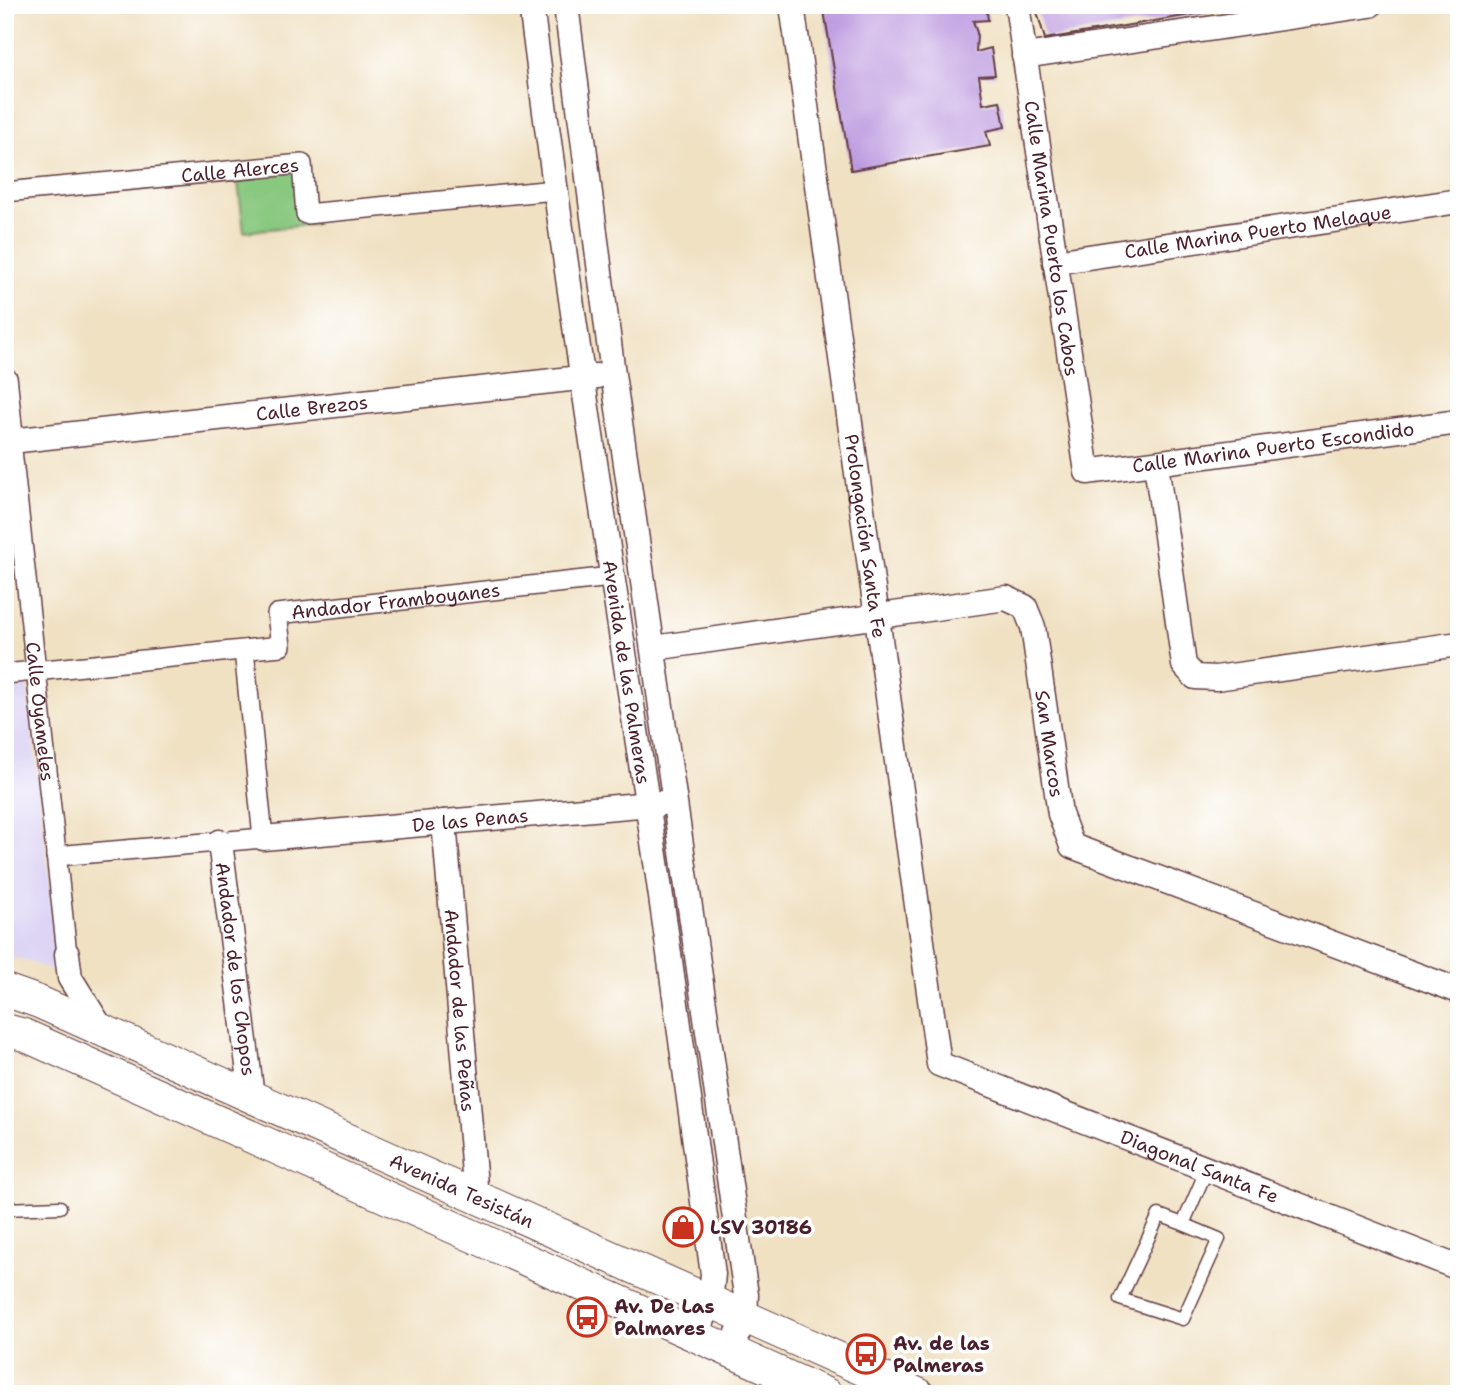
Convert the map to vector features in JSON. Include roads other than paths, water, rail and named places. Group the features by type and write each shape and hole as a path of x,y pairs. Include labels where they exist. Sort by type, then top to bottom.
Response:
{"street":[{"name":"Avenida de las Palmeras","path":"531,5 555,190 647,805 713,1274 710,1303 696,1336"},
{"name":"Avenida de las Palmeras","path":"566,5 613,374 677,802 746,1295 745,1317"},
{"name":"Prolongación Santa Fe","path":"792,5 939,1064"},
{"name":"Calle Marina Puerto los Cabos","path":"1017,5 1087,472"},
{"path":"1024,56 1370,5"},
{"name":"Calle Alerces","path":"5,192 302,164 306,214 555,190"},
{"name":"Calle Marina Puerto Melaque","path":"1055,262 1459,201"},
{"name":"Calle Brezos","path":"8,441 613,374"},
{"name":"Calle Oyameles","path":"5,380 8,441 70,978 103,1032"},
{"name":"Calle Marina Puerto Escondido","path":"1087,472 1459,422"},
{"path":"1156,464 1184,665 1195,677 1216,678 1459,644"},
{"name":"Andador Framboyanes","path":"5,674 281,646 277,614 611,578"},
{"name":"San Marcos","path":"654,648 1006,598 1025,607 1032,626 1060,814 1072,846 1459,991"},
{"path":"56,856 263,838 244,650"},
{"name":"De las Penas","path":"263,838 677,802"},
{"name":"Andador de las Peñas","path":"444,822 476,1197"},
{"name":"Andador de los Chopos","path":"220,842 252,1097"},
{"name":"Avenida Tesistán","path":"5,990 39,1002 918,1394"},
{"name":"Avenida Tesistán","path":"5,1030 46,1045 826,1394"},
{"name":"Diagonal Santa Fe","path":"939,1064 1459,1268"},
{"path":"730,1352 745,1317"}],"lane":[{"path":"1183,1224 1208,1169"},
{"path":"5,1209 60,1207"},
{"path":"1159,1215 1183,1224 1219,1239 1183,1319 1121,1299 1159,1215"}],"place":[{"name":"LSV 30186","path":"683,1227"},
{"name":"Av. De Las Palmares","path":"587,1317"},
{"name":"Av. de las Palmeras","path":"866,1354"}]}
